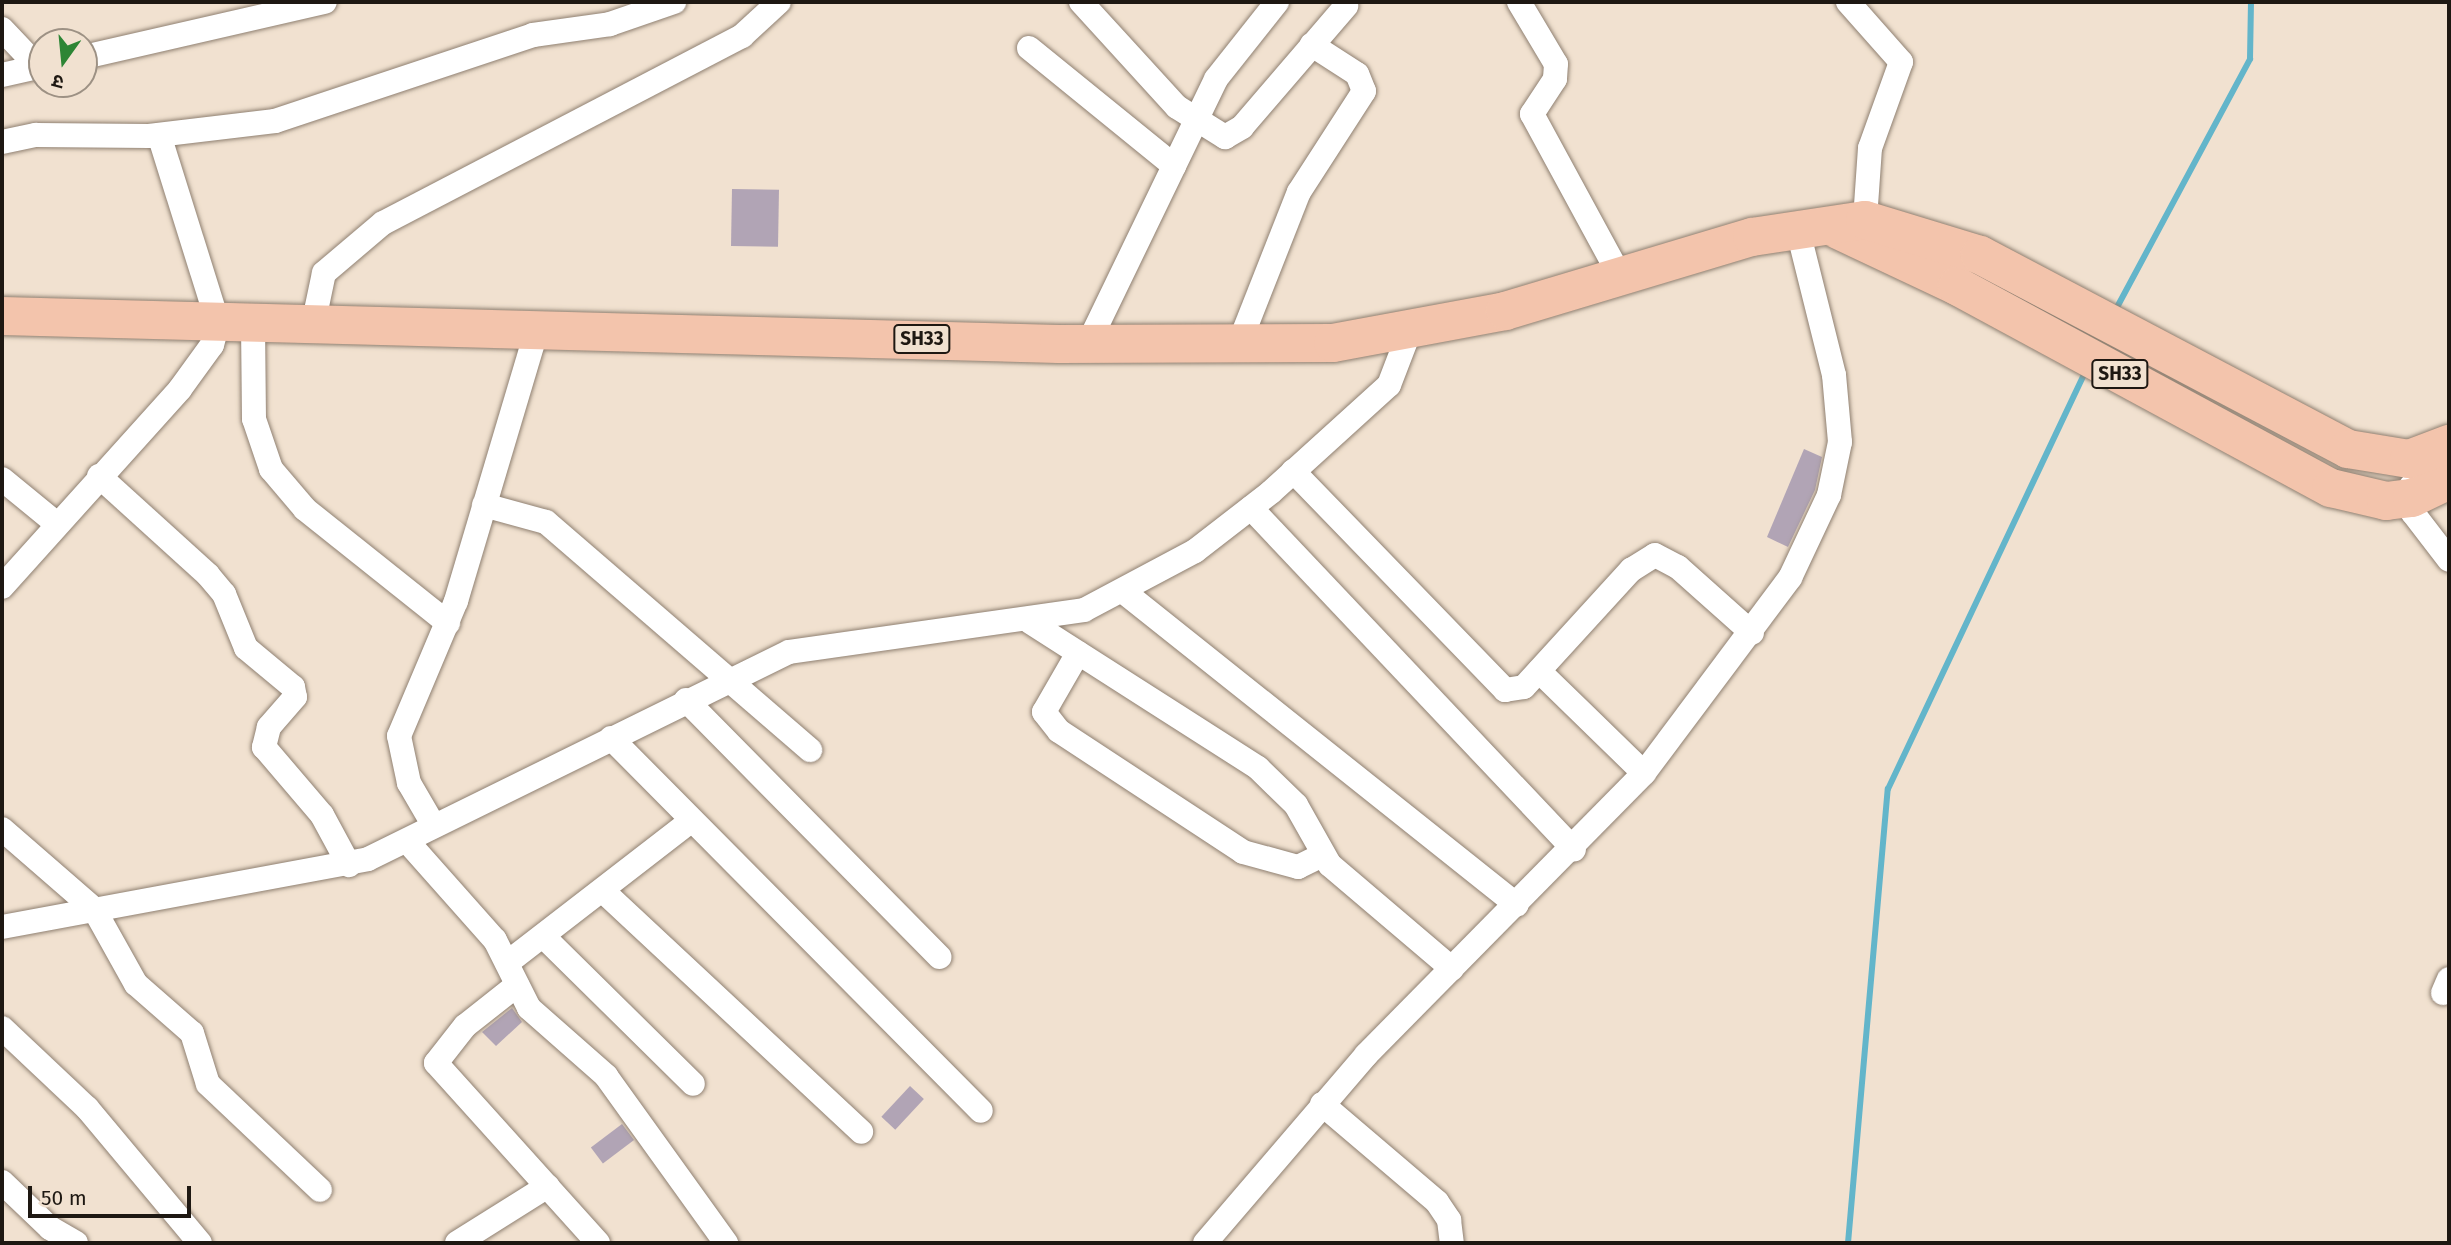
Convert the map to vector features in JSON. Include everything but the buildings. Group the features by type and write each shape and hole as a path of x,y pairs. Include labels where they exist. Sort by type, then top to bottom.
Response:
{"main road":[{"name":"SH33","path":"2,316 1088,344 1239,344 1409,333 1812,226 1866,220 1980,255 2276,414 2348,449 2409,459 2449,444"},
{"name":"SH33","path":"1812,226 1957,286 2283,463 2360,498 2412,498 2449,480"}],"street":[{"path":"98,54 298,5 325,2"},
{"path":"2,142 36,135 159,135 294,116 533,35 610,24 674,2"},
{"path":"313,326 324,273 383,223 742,36 762,24 779,2"},
{"path":"1081,2 1127,59 1195,122 1234,135 1346,6"},
{"path":"1088,344 1216,79 1277,2"},
{"path":"1519,2 1556,64 1555,79 1532,114 1621,278"},
{"path":"1848,2 1901,62 1870,148 1866,220"},
{"path":"2,29 28,54"},
{"path":"1239,344 1299,192 1364,90 1357,74 1312,46"},
{"path":"1029,48 1174,166"},
{"path":"2,75 28,69"},
{"path":"159,135 235,323 254,419 271,469 305,509 448,623"},
{"path":"1205,1243 1322,1104 1452,969 1574,850 1644,773 1752,634 1807,545 1829,495 1840,442 1834,375 1812,226"},
{"path":"2,587 180,389 212,345 235,323"},
{"path":"434,826 409,783 399,736 448,623 537,329"},
{"path":"2,928 94,909 349,865 407,841 769,659 823,644 1030,622 1084,610 1124,592 1195,551 1251,508 1389,385 1409,333"},
{"path":"2409,459 2413,513 2449,560"},
{"path":"1293,471 1492,683 1515,692 1539,671 1631,570 1655,555 1678,567 1752,634"},
{"path":"99,476 208,575 224,594 246,648 293,687 295,697 268,727 264,747 322,815 349,865"},
{"path":"2,479 57,524"},
{"path":"484,505 546,522 810,750"},
{"path":"1251,508 1574,850"},
{"path":"1124,592 1517,905"},
{"path":"1030,622 1258,768 1296,805 1321,856 1452,969"},
{"path":"1078,653 1044,712 1059,732 1243,852 1298,867 1321,856"},
{"path":"1539,671 1644,773"},
{"path":"686,700 939,957"},
{"path":"611,738 981,1111"},
{"path":"597,1243 436,1063 544,937 691,821"},
{"path":"2,829 94,909 136,984 192,1033 208,1084 320,1190"},
{"path":"407,841 482,923 529,1008 606,1076 726,1243"},
{"path":"603,891 861,1132"},
{"path":"544,937 693,1084"},
{"path":"2,1028 87,1108 200,1243"},
{"path":"1322,1104 1437,1202 1449,1220 1452,1243"},
{"path":"2,1182 50,1228 76,1243"},
{"path":"457,1243 548,1186"}],"waterway":[{"path":"2115,311 2250,59 2251,2"},
{"path":"1848,1243 1888,789 2086,371"}]}
